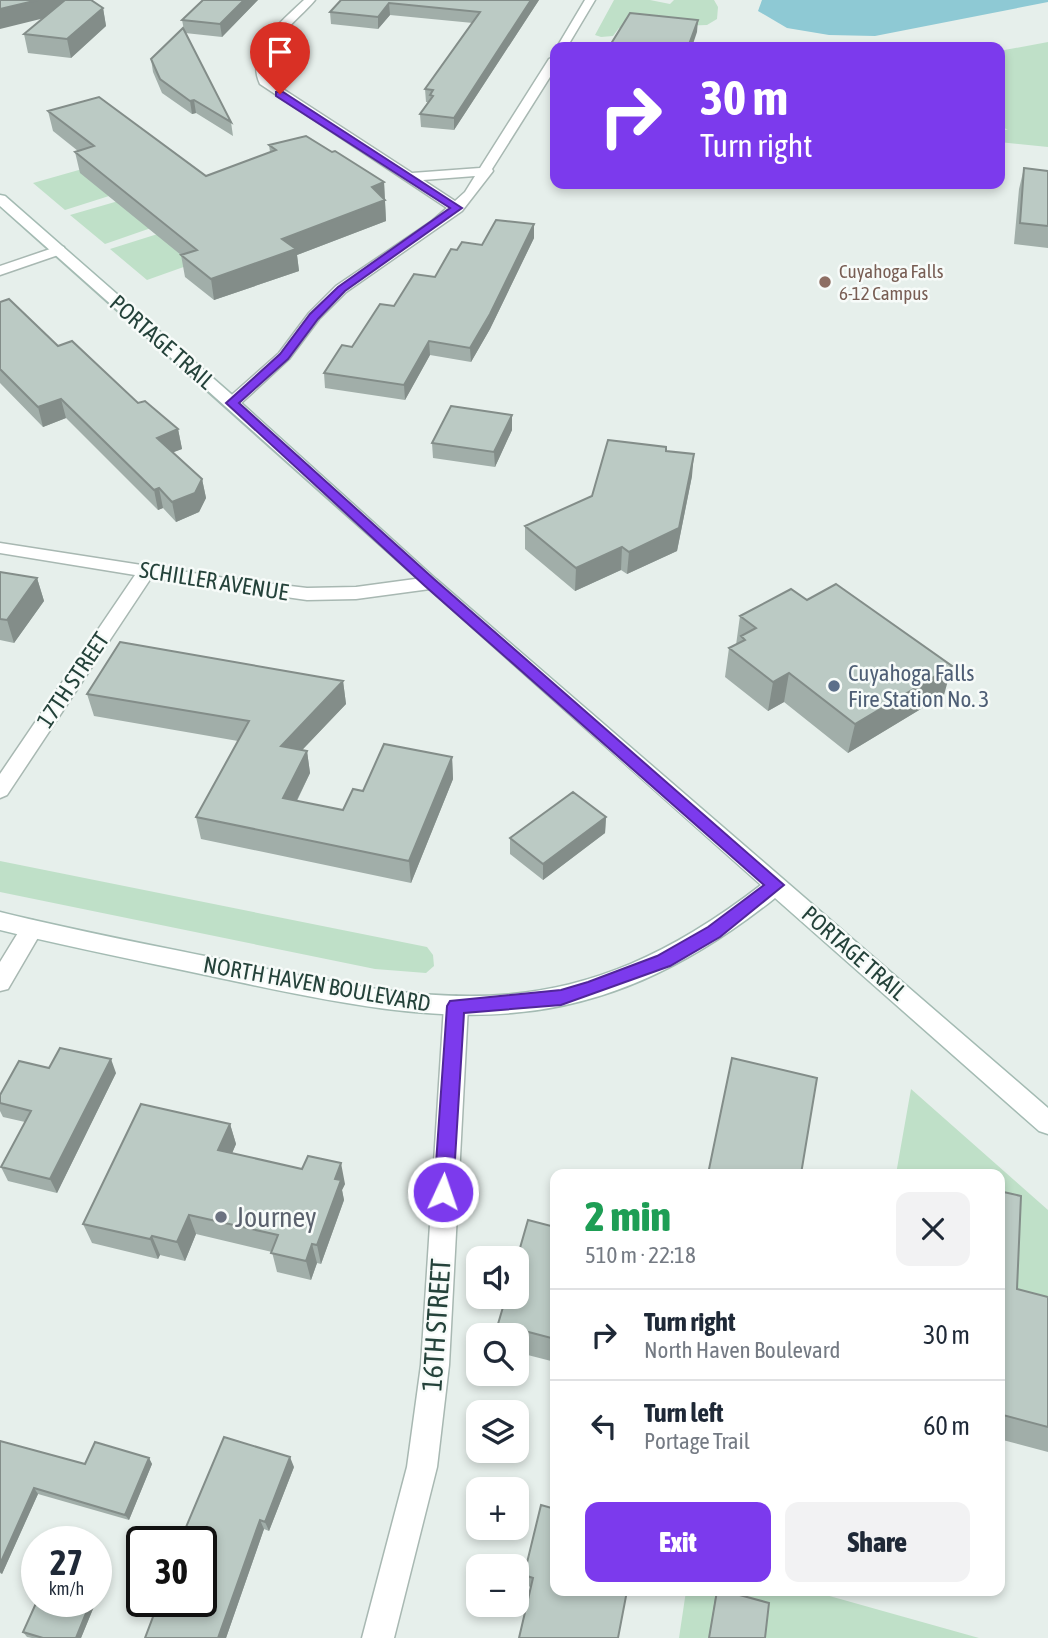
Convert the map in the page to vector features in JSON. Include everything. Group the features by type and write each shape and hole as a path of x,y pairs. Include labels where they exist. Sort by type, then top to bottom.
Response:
{"street":[{"path":"310,0 261,56 259,68 264,82 457,208"},
{"path":"565,42 590,0"},
{"path":"232,403 284,356 314,316 341,289 457,208 487,171 550,67"},
{"path":"408,177 487,171"},
{"name":"PORTAGE TRAIL","path":"0,199 232,403 430,583 1048,1123"},
{"path":"0,271 59,250"},
{"name":"SCHILLER AVENUE","path":"0,548 307,594 356,593 430,583"},
{"name":"17TH STREET","path":"0,790 147,570"},
{"name":"NORTH HAVEN BOULEVARD","path":"0,921 308,987 387,1000 456,1006 561,998 592,989 664,961 714,932 776,885"},
{"path":"0,982 32,929"},
{"name":"16TH STREET","path":"378,1638 422,1467 436,1351 456,1006"}],"green space":[{"path":"614,0 650,0 670,4 674,0 714,0 718,7 717,19 707,25 619,28 613,36 595,35"},
{"path":"1048,42 1048,147 1005,143 1005,130 1008,130 1005,128 1005,50"},
{"path":"114,160 80,172 109,196 65,210 33,183"},
{"path":"139,195 151,228 105,244 70,215"},
{"path":"183,226 192,264 147,280 110,249"},
{"path":"0,861 427,947 433,955 434,966 426,973 375,969 0,892"},
{"path":"911,1089 1002,1169 897,1169"},
{"path":"1005,1172 1048,1210 1048,1324 1005,1313"},
{"path":"685,1596 830,1596 979,1638 679,1638"}],"water":[{"path":"762,0 1048,2 875,36 829,35 787,28 758,11"}],"building":[{"path":"0,0 38,0 0,9"},
{"path":"65,0 91,0 103,8 67,39 24,34"},
{"path":"203,0 244,0 220,24 182,20"},
{"path":"341,0 531,0 454,118 420,114 433,96 430,95 433,90 425,89 480,12 389,3 378,17 330,12"},
{"path":"630,13 698,20 690,42 612,42"},
{"path":"183,28 231,122 194,100 190,101 160,79 151,59"},
{"path":"99,97 206,176 276,150 269,145 306,136 384,182 372,187 385,200 282,239 296,249 211,279 181,255 197,250 75,152 94,146 48,111"},
{"path":"1024,168 1048,171 1048,226 1020,223"},
{"path":"496,220 534,224 490,314 470,348 429,341 404,385 324,373 342,345 352,347 380,304 394,306 414,274 435,277 451,249 457,250 462,242 482,245"},
{"path":"9,299 58,346 72,341 138,403 145,401 178,429 157,438 202,479 195,493 172,502 159,488 154,490 61,399 38,407 0,369 0,302"},
{"path":"451,406 512,415 494,452 432,443"},
{"path":"608,440 666,447 666,451 694,454 679,528 629,552 622,547 576,568 525,526 592,496"},
{"path":"0,572 37,578 7,620 0,619"},
{"name":"Cuyahoga Falls Fire Station No. 3","path":"836,584 952,666 855,724 789,673 773,682 729,648 745,640 741,636 756,628 740,616 791,589 807,600"},
{"path":"120,642 343,681 281,746 307,751 283,798 343,810 353,789 363,791 384,744 452,757 409,861 196,817 249,721 87,694"},
{"path":"573,792 606,817 543,864 510,838"},
{"path":"60,1048 111,1059 50,1179 1,1167 31,1111 0,1103 0,1095 19,1061 49,1068"},
{"path":"732,1058 817,1078 802,1169 709,1169"},
{"name":"Journey","path":"141,1104 230,1124 218,1150 302,1169 308,1156 341,1163 335,1179 341,1180 317,1245 312,1244 306,1261 271,1253 278,1235 189,1215 177,1242 152,1236 150,1239 83,1224"},
{"path":"1005,1192 1021,1196 1017,1289 1048,1297 1048,1427 1005,1416"},
{"path":"528,1220 550,1226 550,1338 529,1332 529,1323 498,1323 502,1309 529,1309 529,1246 521,1246"},
{"path":"224,1437 290,1457 265,1522 260,1520 218,1638 145,1638 153,1617 217,1617 217,1526 186,1526"},
{"path":"0,1441 85,1464 95,1442 149,1458 125,1515 34,1488 0,1564"},
{"path":"541,1505 550,1508 550,1596 626,1596 618,1638 519,1638 524,1617 529,1617 529,1595 533,1578 529,1577 529,1554"},
{"path":"716,1596 743,1596 769,1603 765,1638 709,1638"},
{"path":"30,1617 85,1617 76,1638 43,1638 23,1632"}],"place":[{"name":"Cuyahoga Falls 6-12 Campus","path":"825,282"},
{"name":"Cuyahoga Falls Fire Station No. 3","path":"834,686"},
{"name":"Journey","path":"221,1217"}],"route":[{"path":"280,94 457,208 341,289 314,316 284,356 232,403 430,583 776,885 714,932 664,961 592,989 561,998 510,1004 456,1006 443,1192"}]}
